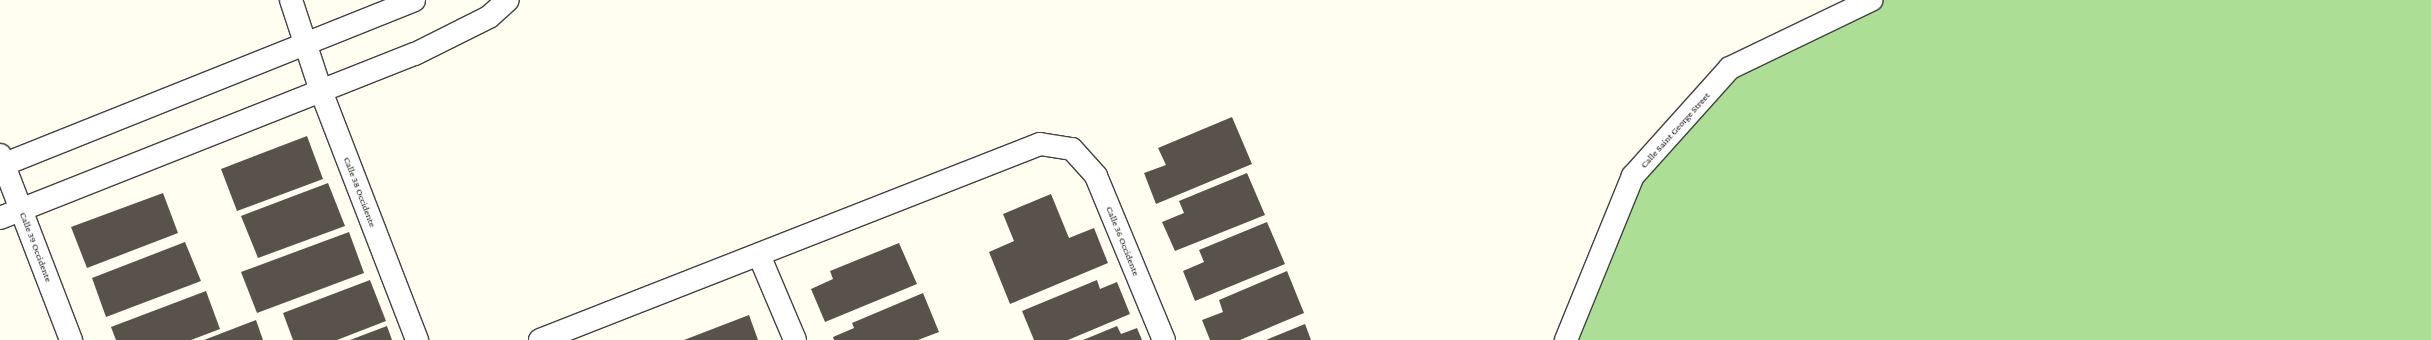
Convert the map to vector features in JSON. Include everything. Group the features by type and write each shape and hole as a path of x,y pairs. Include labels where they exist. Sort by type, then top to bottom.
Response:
{"street":[{"name":"Calle 38 Occidente","path":"291,0 321,90 417,340"},
{"path":"1,162 414,0"},
{"path":"0,218 415,54 489,17 508,0"},
{"name":"Calle Saint George Street","path":"1566,340 1633,176 1658,147 1730,68 1871,0"},
{"name":"Calle 36 Occidente","path":"759,255 1040,144 1072,149 1096,176 1164,340"},
{"name":"Calle 39 Occidente","path":"1,162 22,210 71,340"},
{"path":"540,340 759,255 794,340"}],"green space":[{"path":"1871,0 2431,0 2431,340 1568,340 1633,176 1730,68"}],"building":[{"path":"1232,117 1252,164 1156,204 1144,173 1166,165 1158,148"},
{"path":"307,136 323,179 237,211 221,169"},
{"path":"1247,173 1265,215 1175,251 1162,222 1184,213 1179,201"},
{"path":"328,183 345,226 258,258 241,216"},
{"path":"163,193 178,233 87,268 71,227"},
{"path":"1051,194 1069,238 1094,228 1108,263 1010,304 989,252 1014,241 1003,214"},
{"path":"1267,222 1285,264 1195,301 1183,271 1204,262 1199,250"},
{"path":"349,232 364,273 257,313 241,272"},
{"path":"185,242 201,281 106,317 92,278"},
{"path":"899,243 917,284 825,322 811,289 833,279 830,271"},
{"path":"1287,271 1304,313 1240,340 1210,340 1202,320 1223,312 1219,300"},
{"path":"370,280 386,321 337,340 293,340 283,313"},
{"path":"1097,280 1100,289 1117,282 1130,314 1068,340 1034,340 1022,311"},
{"path":"206,291 220,329 191,340 116,340 111,327"},
{"path":"923,293 939,332 918,340 834,340 833,337 854,328 852,323"},
{"path":"749,315 758,340 684,340"},
{"path":"256,320 263,340 204,340"},
{"path":"1305,324 1311,340 1266,340"},
{"path":"387,326 392,340 350,340"},
{"path":"1117,326 1121,334 1137,328 1142,340 1083,340"}]}
